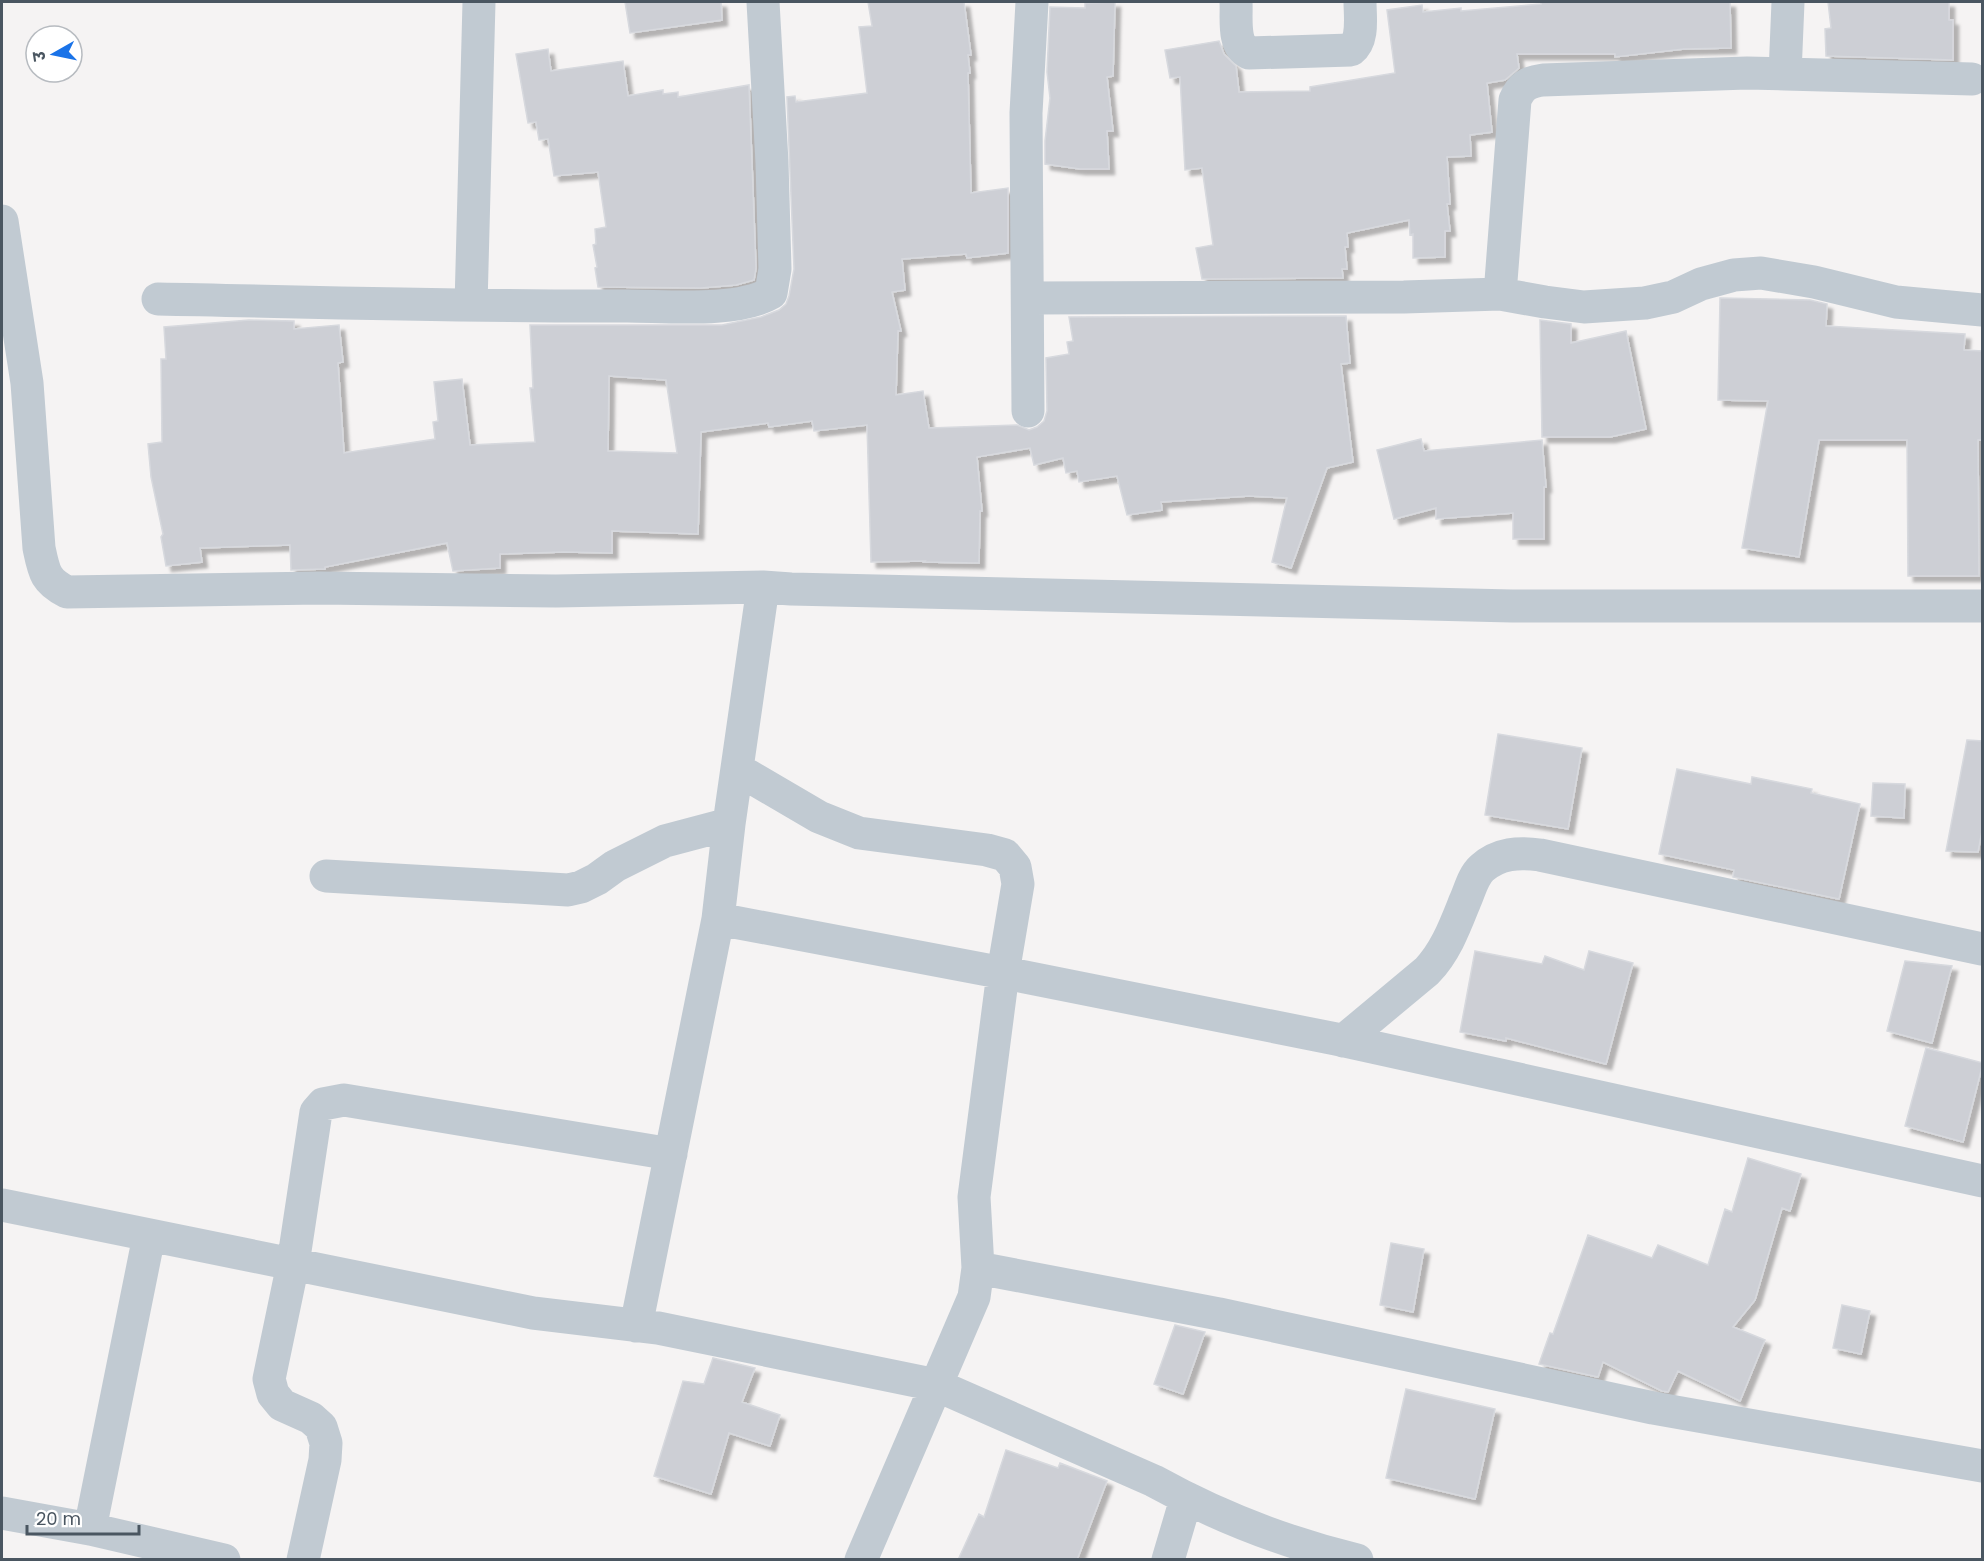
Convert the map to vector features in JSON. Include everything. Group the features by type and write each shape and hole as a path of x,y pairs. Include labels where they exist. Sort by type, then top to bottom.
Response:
{"street":[{"path":"471,305 479,2"},
{"path":"158,300 471,305 724,305 750,302 771,293 775,257 763,2"},
{"path":"1028,411 1026,113 1032,2"},
{"path":"1236,2 1238,43 1243,50 1249,53 1351,50 1356,46 1359,37 1360,2"},
{"path":"1785,74 1788,2"},
{"path":"1500,294 1515,100 1529,82 1747,73 1972,79"},
{"path":"2,221 27,383 39,548 43,567 52,584 67,592 320,588 556,591 763,587 1512,606 1983,606"},
{"path":"1028,298 1404,297 1500,294 1584,307 1645,303 1673,297 1701,284 1734,275 1761,273 1814,282 1896,302 1983,310"},
{"path":"636,1326 718,919 729,824 763,587"},
{"path":"737,769 819,817 859,833 987,850 1005,855 1015,867 1018,884 1003,973 974,1197 978,1268 974,1298 861,1560"},
{"path":"326,876 568,890 597,879 615,866 665,842 729,824"},
{"path":"1343,1041 1437,961 1451,936 1475,878 1482,868 1507,855 1521,852 1983,950"},
{"path":"718,919 1343,1041 1983,1181"},
{"path":"303,1560 325,1460 326,1443 321,1427 311,1418 282,1405 273,1394 269,1379 293,1264 316,1112 323,1104 344,1100 359,1102 671,1154"},
{"path":"2,1205 533,1313 658,1328 936,1385 1154,1481 1186,1499 1293,1541 1357,1560"},
{"path":"90,1529 149,1236"},
{"path":"978,1268 1218,1314 1653,1408 1983,1466"},
{"path":"1168,1560 1186,1499"},
{"path":"2,1513 90,1529 224,1560"}],"building":[{"path":"625,2 721,2 722,20 630,33"},
{"path":"868,2 964,2 971,55 968,55 970,73 968,73 971,193 1008,188 1008,253 967,258 966,254 902,259 905,290 892,292 901,331 898,331 896,395 923,391 929,428 1017,425 1029,430 1044,421 1047,411 1046,358 1069,354 1067,342 1073,341 1069,317 1346,316 1350,363 1341,364 1353,462 1327,468 1291,568 1272,562 1287,498 1249,496 1161,502 1162,510 1127,515 1117,476 1079,482 1077,471 1066,473 1063,458 1034,465 1030,448 977,457 982,511 980,511 979,563 871,562 867,425 814,431 812,421 769,427 768,423 701,432 698,534 612,531 612,553 500,554 500,568 453,571 447,543 325,567 325,569 291,570 290,545 200,548 202,562 166,566 161,537 163,534 151,477 148,444 162,442 161,359 166,359 164,327 249,320 294,321 294,329 339,325 343,362 338,363 344,453 435,439 433,422 438,421 434,382 462,379 470,445 535,442 530,388 533,388 530,325 722,325 761,317 779,310 786,304 794,269 787,97 795,96 796,102 867,93 859,27 872,26","holes":["609,376 666,380 677,453 608,451"]},
{"path":"1115,2 1113,76 1107,77 1113,131 1107,131 1109,169 1080,169 1045,164 1050,98 1047,72 1050,7 1085,8 1085,3"},
{"path":"1541,2 1730,2 1731,48 1684,49 1615,57 1615,54 1517,54 1519,68 1505,80 1487,83 1492,132 1470,135 1471,156 1447,157 1450,204 1447,204 1450,231 1445,231 1445,257 1413,258 1413,234 1410,235 1409,220 1347,233 1348,247 1345,247 1347,269 1342,269 1343,278 1202,279 1196,248 1213,245 1202,168 1185,170 1180,77 1170,78 1165,50 1219,41 1224,54 1236,66 1239,92 1310,91 1310,87 1395,73 1387,10 1422,5 1423,12 1461,8 1461,11 1541,4"},
{"path":"1828,2 1949,2 1949,20 1953,20 1953,60 1826,56 1825,29 1831,28"},
{"path":"548,49 551,71 623,61 628,96 663,90 663,94 678,92 678,97 749,85 756,268 754,280 736,285 701,288 598,287 593,245 596,244 595,229 606,227 598,172 554,176 548,139 539,140 536,122 528,123 516,54"},
{"path":"1720,298 1810,300 1827,304 1826,326 1965,334 1964,350 1983,351 1983,440 1978,440 1979,576 1908,576 1907,440 1819,440 1799,557 1742,548 1768,401 1718,400"},
{"path":"1540,320 1571,324 1571,343 1626,331 1646,429 1610,437 1542,437"},
{"path":"1421,439 1424,451 1542,440 1546,487 1544,487 1544,539 1513,539 1513,513 1436,519 1436,508 1394,519 1377,450"},
{"path":"1498,734 1582,748 1568,829 1485,815"},
{"path":"1967,740 1983,741 1983,826 1978,852 1946,851"},
{"path":"1677,769 1751,784 1752,777 1812,789 1811,793 1860,804 1839,899 1733,877 1734,870 1659,854"},
{"path":"1873,783 1905,784 1904,818 1871,816"},
{"path":"1475,951 1542,964 1545,956 1584,970 1589,951 1633,963 1606,1064 1506,1038 1506,1041 1460,1032"},
{"path":"1905,961 1952,966 1932,1043 1887,1031"},
{"path":"1926,1048 1983,1063 1963,1142 1905,1126"},
{"path":"1748,1158 1801,1174 1790,1211 1782,1208 1755,1300 1733,1327 1765,1340 1740,1401 1678,1371 1668,1392 1603,1362 1598,1377 1539,1364 1550,1333 1553,1334 1588,1235 1652,1258 1658,1245 1708,1265 1725,1209 1732,1212"},
{"path":"1391,1243 1424,1249 1413,1312 1380,1305"},
{"path":"1842,1305 1870,1311 1861,1354 1833,1348"},
{"path":"1175,1325 1205,1332 1183,1394 1154,1384"},
{"path":"713,1358 755,1368 742,1402 780,1415 770,1446 729,1433 711,1494 654,1476 683,1381 704,1384"},
{"path":"1406,1389 1495,1409 1475,1499 1386,1478"},
{"path":"1006,1450 1058,1468 1060,1463 1107,1481 1077,1560 958,1560 979,1514 984,1517"}]}
